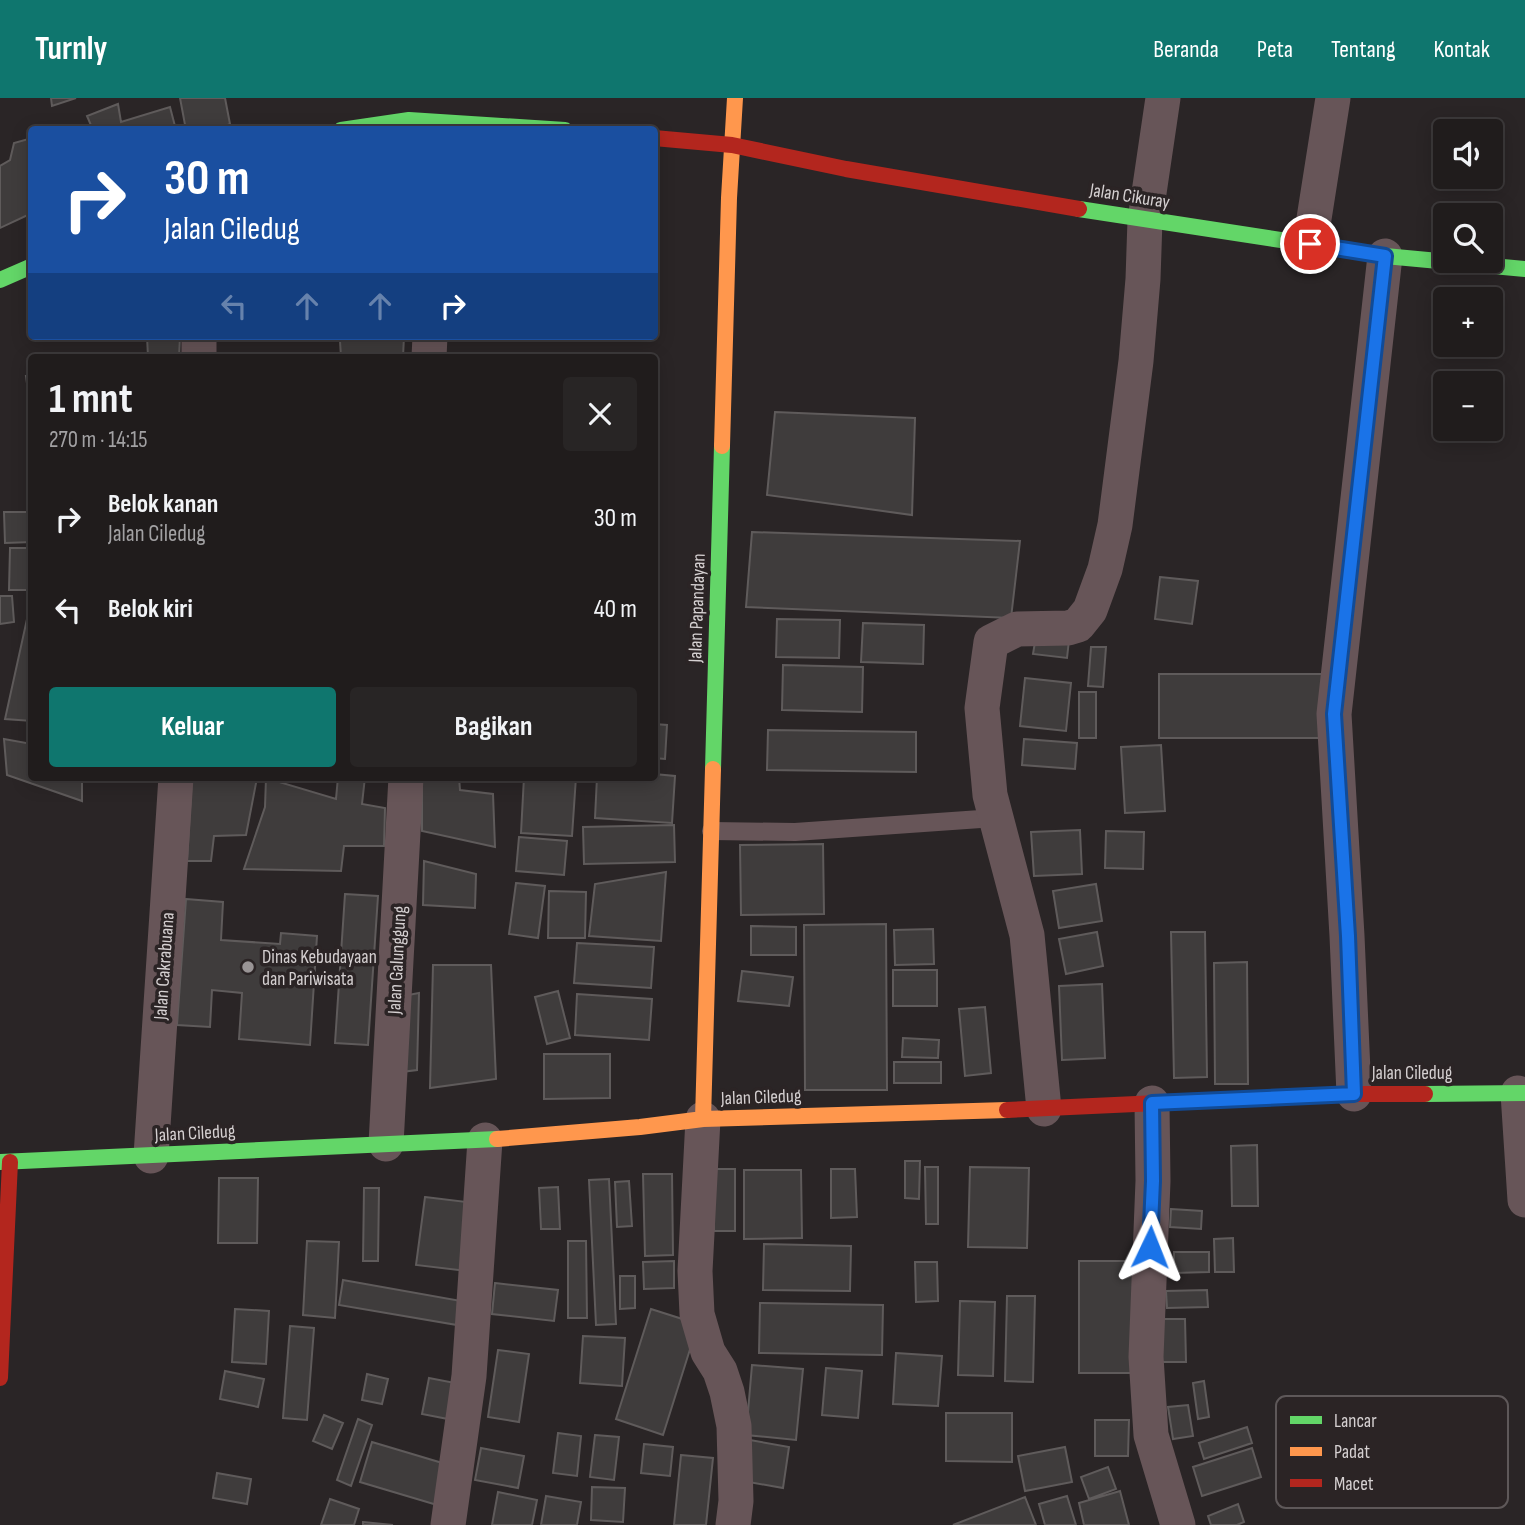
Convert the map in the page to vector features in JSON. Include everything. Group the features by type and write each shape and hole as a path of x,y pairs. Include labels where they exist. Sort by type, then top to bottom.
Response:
{"street":[{"name":"Jalan Papandayan","path":"703,1119 729,198 735,98"},
{"path":"1044,1109 1027,935 990,795 982,708 991,642 1017,629 1068,628 1078,625 1090,610 1105,569 1115,525 1136,361 1145,220 1163,98"},
{"path":"1310,244 1333,98"},
{"path":"368,126 409,120 441,126"},
{"name":"Jalan Cikuray","path":"658,138 732,145 846,169 1145,220 1385,256 1525,269"},
{"path":"1354,1094 1348,936 1334,714 1385,256"},
{"path":"0,280 28,268"},
{"name":"Jalan Cakrabuana","path":"150,1156 176,781"},
{"name":"Jalan Galunggung","path":"386,1144 406,781"},
{"path":"1521,1093 1525,1200"},
{"name":"Jalan Ciledug","path":"5,1162 485,1140 703,1119 1044,1109 1354,1094 1521,1093"},
{"path":"1152,1103 1153,1181 1146,1357 1151,1435 1178,1525"},
{"path":"703,1119 695,1271 697,1314 708,1352 720,1371 727,1392 734,1426 736,1501 733,1525"},
{"path":"448,1525 469,1376 485,1140"},
{"path":"0,1378 5,1162"}],"lane":[{"path":"711,831 795,832 995,818"}],"building":[{"path":"51,98 76,98 52,106"},
{"path":"180,98 225,98 230,124 185,126"},
{"path":"118,104 121,122 170,107 175,126 91,126 87,116"},
{"path":"28,139 28,215 0,228 0,166 10,160 14,143"},
{"path":"147,340 180,340 179,354 148,354"},
{"path":"404,340 403,354 341,354 340,341"},
{"path":"775,412 915,418 912,515 767,495"},
{"path":"4,512 28,512 28,542 5,543"},
{"path":"752,532 1020,541 1011,618 746,607"},
{"path":"10,548 28,548 28,590 9,590"},
{"path":"1160,577 1198,581 1192,624 1155,619"},
{"path":"0,596 12,596 14,622 0,624"},
{"path":"27,619 28,721 5,719"},
{"path":"777,619 840,620 839,658 776,657"},
{"path":"863,623 924,625 923,664 861,662"},
{"path":"1036,636 1069,640 1067,658 1033,654"},
{"path":"1091,647 1106,647 1103,687 1088,686"},
{"path":"783,665 863,667 862,712 782,710"},
{"path":"1159,674 1326,674 1326,738 1159,738"},
{"path":"1025,678 1071,683 1066,731 1020,726"},
{"path":"1079,692 1096,692 1096,738 1079,738"},
{"path":"658,724 667,725 665,759 658,758"},
{"path":"768,730 916,732 916,772 767,770"},
{"path":"4,739 28,743 28,781 82,781 82,801 7,775"},
{"path":"1024,739 1077,743 1075,769 1022,765"},
{"path":"1161,745 1165,811 1125,813 1121,747"},
{"path":"658,774 675,776 672,823 595,818 597,781 658,781"},
{"path":"192,781 256,781 246,835 214,836 211,861 187,861"},
{"path":"266,781 276,781 336,799 338,781 365,781 362,804 385,808 384,846 344,846 341,871 244,869 265,807"},
{"path":"422,781 459,781 460,790 493,794 495,847 422,831"},
{"path":"524,781 576,781 572,836 521,833"},
{"path":"674,825 675,862 584,864 583,827"},
{"path":"1080,830 1082,874 1034,876 1031,832"},
{"path":"1106,831 1144,832 1143,869 1105,868"},
{"path":"519,837 567,841 564,875 516,871"},
{"path":"823,844 824,914 741,915 740,845"},
{"path":"424,861 476,874 475,908 423,905"},
{"path":"666,872 661,941 589,936 595,884"},
{"path":"516,883 545,886 538,938 509,934"},
{"path":"1096,884 1102,921 1059,928 1053,891"},
{"path":"549,891 586,892 585,938 548,938"},
{"name":"Dinas Kebudayaan dan Pariwisata","path":"345,894 378,896 368,1045 335,1043"},
{"name":"Dinas Kebudayaan dan Pariwisata","path":"186,899 223,902 221,940 280,944 281,933 317,936 310,1045 239,1039 242,993 212,990 210,1027 177,1025"},
{"path":"886,924 887,1090 805,1090 804,925"},
{"path":"751,926 796,927 796,955 751,955"},
{"path":"933,929 934,964 895,965 894,930"},
{"path":"1097,932 1103,966 1066,974 1059,939"},
{"path":"1171,932 1205,932 1207,1077 1174,1078"},
{"path":"577,943 654,947 651,988 574,983"},
{"path":"1247,962 1248,1084 1215,1084 1214,963"},
{"path":"433,965 491,965 496,1079 430,1088"},
{"path":"893,970 937,970 937,1006 893,1006"},
{"path":"742,971 793,977 789,1006 738,1001"},
{"path":"1102,984 1105,1058 1062,1060 1059,986"},
{"path":"558,991 570,1038 547,1044 535,997"},
{"path":"419,993 417,1070 401,1072 408,995"},
{"path":"577,994 652,999 649,1040 575,1035"},
{"path":"985,1007 991,1073 965,1076 959,1009"},
{"path":"903,1038 939,1040 938,1058 902,1057"},
{"path":"544,1054 610,1054 610,1098 544,1099"},
{"path":"894,1062 941,1062 941,1083 894,1083"},
{"path":"1257,1145 1258,1206 1232,1206 1231,1146"},
{"path":"905,1161 920,1161 919,1199 905,1198"},
{"path":"925,1167 938,1167 938,1224 926,1224"},
{"path":"970,1167 1029,1168 1027,1248 968,1247"},
{"path":"714,1169 735,1169 735,1231 714,1231"},
{"path":"831,1169 855,1169 857,1217 831,1218"},
{"path":"744,1170 801,1170 802,1238 744,1239"},
{"path":"643,1174 672,1174 673,1255 645,1256"},
{"path":"219,1178 258,1178 257,1243 218,1243"},
{"path":"609,1179 616,1324 596,1325 589,1180"},
{"path":"629,1181 632,1226 617,1227 615,1182"},
{"path":"558,1187 560,1229 541,1229 539,1188"},
{"path":"364,1188 379,1188 378,1261 363,1261"},
{"path":"425,1197 475,1203 467,1271 416,1265"},
{"path":"1171,1209 1202,1211 1201,1229 1170,1227"},
{"path":"1233,1238 1234,1272 1215,1272 1214,1239"},
{"path":"307,1241 339,1242 335,1318 303,1315"},
{"path":"568,1241 586,1241 587,1318 568,1318"},
{"path":"764,1244 851,1246 850,1291 763,1290"},
{"path":"1174,1252 1209,1252 1209,1272 1174,1273"},
{"path":"674,1261 674,1288 644,1289 643,1262"},
{"path":"1079,1261 1141,1261 1141,1373 1079,1373"},
{"path":"915,1262 937,1262 938,1301 916,1302"},
{"path":"620,1276 635,1276 635,1308 620,1309"},
{"path":"343,1280 461,1301 457,1325 339,1305"},
{"path":"495,1283 558,1290 554,1321 492,1314"},
{"path":"1207,1290 1208,1307 1167,1308 1166,1291"},
{"path":"1007,1296 1035,1296 1033,1382 1005,1381"},
{"path":"960,1301 995,1302 993,1376 958,1375"},
{"path":"760,1303 883,1305 882,1355 759,1353"},
{"path":"235,1309 269,1311 266,1364 232,1362"},
{"path":"651,1309 698,1324 663,1435 616,1419"},
{"path":"1159,1319 1185,1319 1186,1362 1160,1362"},
{"path":"290,1326 314,1328 307,1420 283,1418"},
{"path":"583,1336 625,1338 622,1386 580,1383"},
{"path":"498,1350 529,1354 519,1422 488,1417"},
{"path":"896,1353 942,1356 938,1406 893,1404"},
{"path":"752,1365 803,1369 796,1440 746,1435"},
{"path":"826,1368 862,1371 858,1418 822,1415"},
{"path":"225,1371 264,1379 258,1407 220,1399"},
{"path":"367,1374 388,1379 382,1404 362,1400"},
{"path":"429,1378 455,1383 448,1419 422,1414"},
{"path":"1204,1381 1209,1417 1198,1419 1193,1383"},
{"path":"1188,1405 1193,1436 1173,1439 1168,1407"},
{"path":"946,1413 1012,1413 1012,1462 946,1461"},
{"path":"324,1415 343,1423 332,1449 313,1441"},
{"path":"358,1419 372,1425 351,1486 337,1480"},
{"path":"1095,1420 1129,1420 1128,1456 1095,1456"},
{"path":"1247,1427 1252,1443 1204,1459 1199,1443"},
{"path":"558,1433 581,1436 577,1476 553,1473"},
{"path":"595,1435 619,1437 614,1480 590,1477"},
{"path":"750,1440 789,1447 783,1488 743,1481"},
{"path":"372,1442 449,1465 437,1505 360,1482"},
{"path":"644,1444 673,1447 670,1476 641,1473"},
{"path":"1065,1447 1072,1482 1025,1491 1018,1456"},
{"path":"481,1448 524,1456 518,1488 475,1480"},
{"path":"1252,1448 1261,1477 1202,1496 1193,1467"},
{"path":"681,1455 713,1458 706,1525 674,1525"},
{"path":"1108,1467 1116,1489 1089,1499 1081,1477"},
{"path":"217,1473 251,1479 247,1504 213,1498"},
{"path":"592,1487 625,1488 623,1522 591,1520"},
{"path":"1120,1491 1129,1525 1084,1525 1079,1503"},
{"path":"498,1492 537,1500 532,1525 492,1525"},
{"path":"546,1496 581,1502 577,1525 541,1525"},
{"path":"1067,1496 1076,1525 1045,1525 1039,1504"},
{"path":"1025,1497 1036,1525 953,1525"},
{"path":"330,1499 359,1509 354,1525 321,1525"},
{"path":"1238,1504 1244,1522 1237,1525 1211,1525 1208,1516"},
{"path":"363,1522 393,1525 363,1525"}],"traffic: fast":[{"path":"368,126 409,120 503,126"},
{"path":"1079,209 1385,256 1525,269"},
{"path":"0,280 28,268"},
{"path":"713,769 722,446"},
{"path":"1425,1094 1525,1093"},
{"path":"0,1162 497,1139"}],"traffic: slow":[{"path":"722,446 729,198 735,98"},
{"path":"703,1119 713,769"},
{"path":"497,1139 703,1119 1007,1110"}],"traffic: jam":[{"path":"658,138 732,145 846,169 1079,209"},
{"path":"1007,1110 1354,1094 1425,1094"},
{"path":"0,1378 10,1162"}],"place":[{"name":"Dinas Kebudayaan dan Pariwisata","path":"248,967"}],"route":[{"path":"1150,1247 1152,1103 1354,1094 1348,936 1334,714 1385,256 1310,244"}]}
